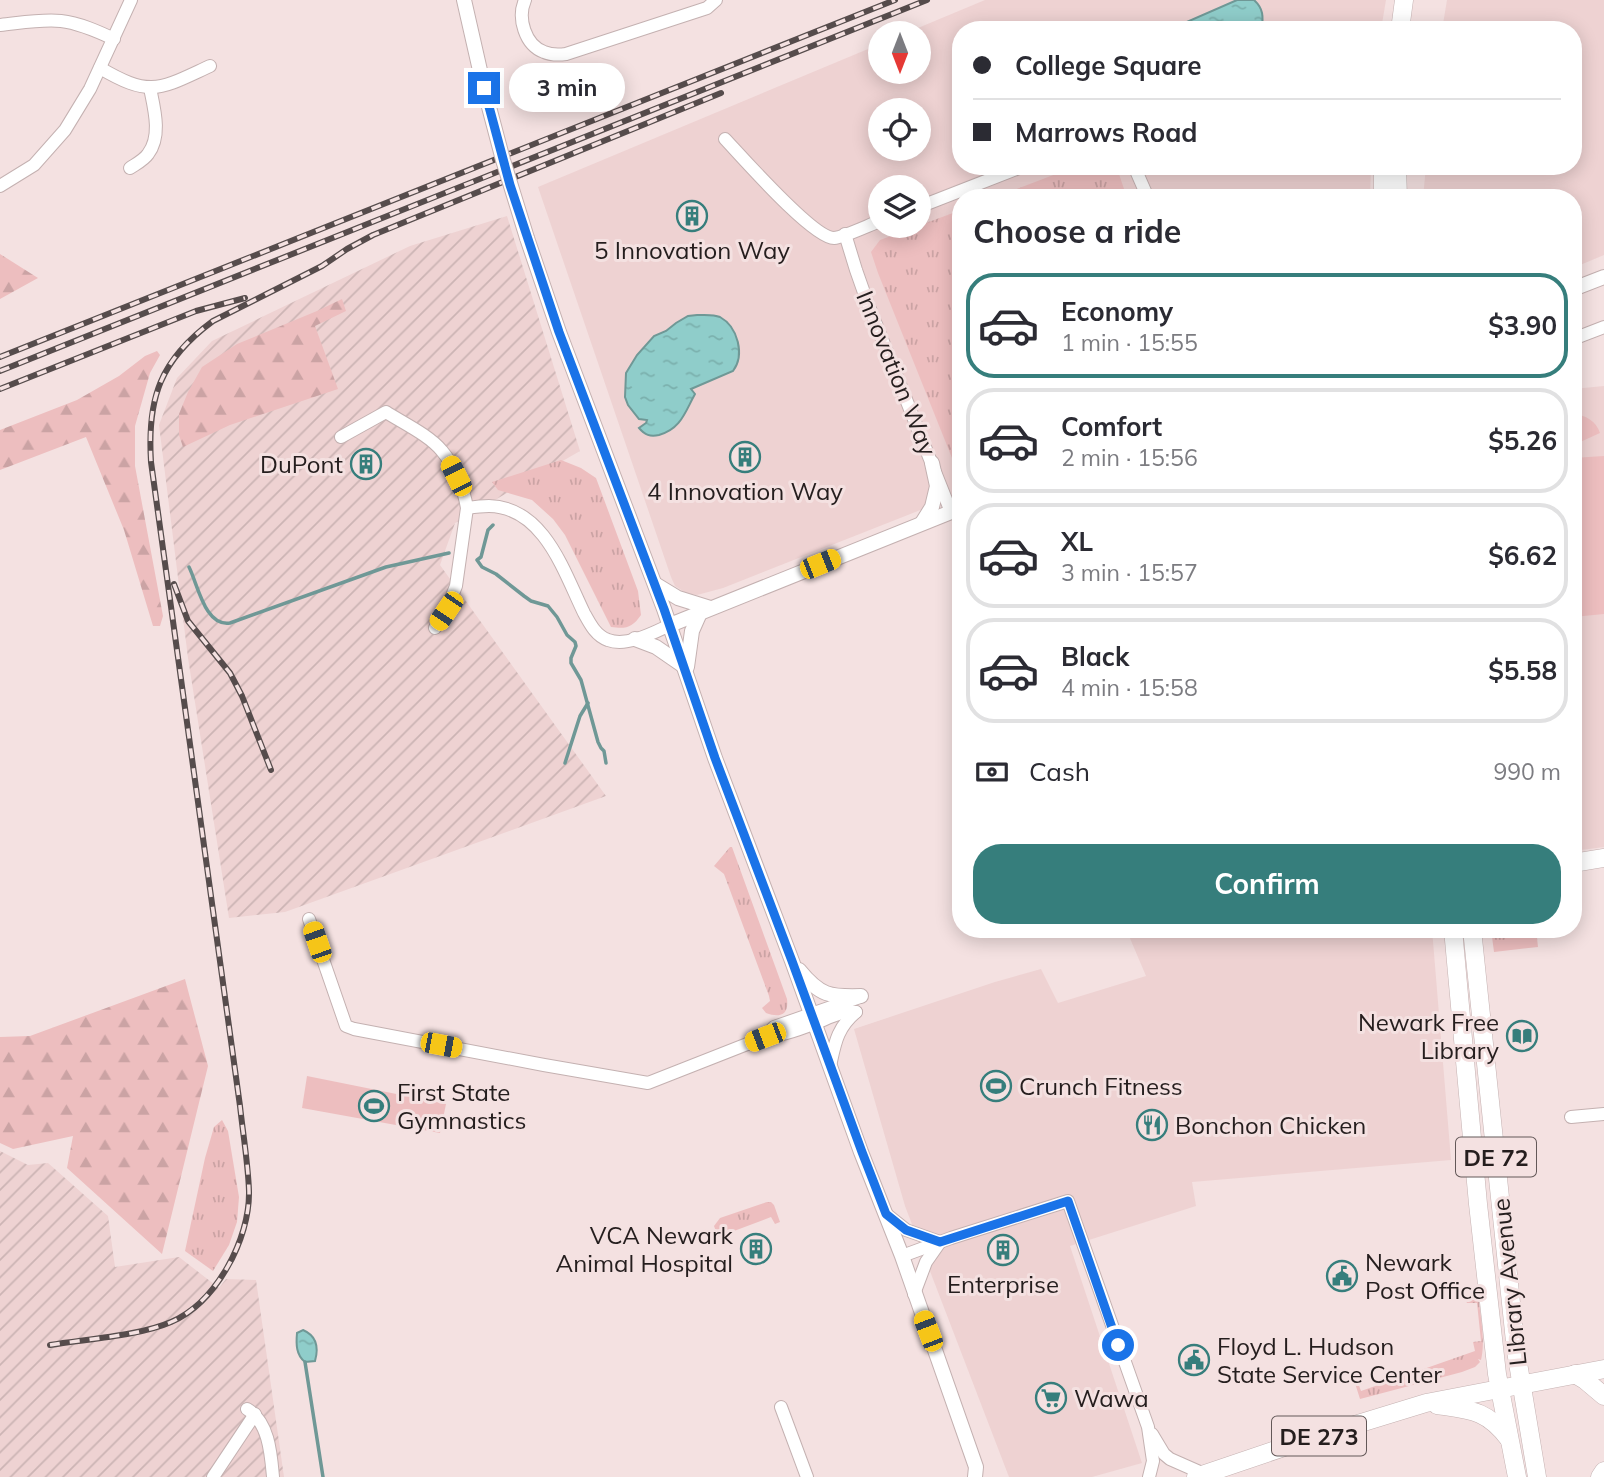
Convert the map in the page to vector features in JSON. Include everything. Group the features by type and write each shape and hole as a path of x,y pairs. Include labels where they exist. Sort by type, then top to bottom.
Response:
{"main road":[{"path":"1401,21 1404,0"},
{"path":"1582,862 1604,858"},
{"name":"Library Avenue","path":"1454,938 1478,1204 1499,1388 1517,1477"},
{"name":"Library Avenue","path":"1473,938 1520,1384 1537,1477"},
{"name":"DE 273","path":"1200,1476 1426,1403 1604,1369"},
{"path":"1575,1374 1604,1396"},
{"path":"1426,1403 1466,1409 1484,1415 1510,1440"},
{"path":"1600,1477 1604,1471"}],"street":[{"path":"0,186 34,165 59,137 80,107 131,0"},
{"path":"464,0 506,172 559,332 623,497 715,758 902,1256 976,1472 989,1477"},
{"path":"525,0 522,7 522,25 530,43 542,52 554,55 566,54 707,8 716,0"},
{"path":"0,25 63,21 114,39"},
{"path":"100,68 125,82 150,88 173,83 210,66"},
{"path":"130,168 149,153 156,136 157,127 150,88"},
{"path":"725,139 774,191 822,234 833,238 868,225"},
{"path":"965,189 1001,175"},
{"path":"931,202 952,194"},
{"name":"Innovation Way","path":"845,234 860,282 932,463 952,502"},
{"path":"1582,286 1604,277"},
{"path":"1582,336 1604,327"},
{"path":"341,437 386,412 442,450 456,476 467,508 456,586 446,611 435,628"},
{"path":"922,523 932,507 937,486 932,463"},
{"path":"467,508 503,508 528,519 554,550 593,629 607,640 617,642 635,639 952,512"},
{"path":"655,584 705,610"},
{"path":"686,670 692,631 705,610"},
{"path":"635,639 656,648 686,670"},
{"path":"309,919 346,1026 354,1029 648,1083 765,1037 774,1027 849,1011 856,1013 839,1031 830,1066"},
{"path":"792,961 814,987 830,996 861,996"},
{"path":"813,1019 861,996"},
{"path":"1571,1117 1604,1114"},
{"path":"902,1256 1068,1201 1148,1427 1153,1461 1149,1477"},
{"path":"886,1214 906,1230 940,1242"},
{"path":"914,1294 926,1262 940,1242"},
{"path":"781,1407 807,1477"},
{"path":"213,1477 251,1412 266,1435 273,1477"},
{"path":"1148,1427 1164,1454 1200,1476"}],"shaded area":[{"path":"985,0 1386,0 1382,21 952,21 952,175 1371,175 1370,189 952,189 952,498 723,588 697,595 686,593 675,586 671,577 538,187 868,49 868,84 931,84 931,23"},
{"path":"1447,0 1604,0 1604,255 1582,264 1582,189 1424,189 1425,175 1582,175 1582,21 1444,21"},
{"path":"507,216 580,451 455,523 440,565 606,796 285,912 229,918 188,658 159,425 177,378 212,341 410,246"},
{"path":"1604,386 1604,847 1582,850 1582,388"},
{"path":"1130,938 1433,938 1451,1160 1192,1182 1196,1206 1070,1246 1142,1463 1092,1477 1009,1477 905,1206 854,1029 1041,969 1058,1003 1146,976"},
{"path":"0,1151 28,1165 48,1163 108,1216 115,1267 179,1257 219,1288 226,1279 256,1280 284,1477 0,1477"}],"green space":[{"path":"1053,175 1119,175 1124,189 1017,189"},
{"path":"952,213 952,458 878,273 871,252 880,240 885,238 931,238 931,221"},
{"path":"0,254 38,278 0,299"},
{"path":"342,299 346,311 315,326 338,389 230,425 183,447 179,435 179,414 202,367 237,344"},
{"path":"157,351 160,355 150,373 135,426 135,466 163,616 160,626 153,626 124,530 86,437 0,470 0,430 77,400"},
{"path":"1582,416 1590,419 1600,433 1582,441"},
{"path":"1604,456 1604,614 1582,616 1582,457"},
{"path":"561,460 596,478 638,591 641,615 628,627 611,627 565,535 553,519 532,500 498,490 492,482"},
{"path":"730,847 787,999 787,1009 779,1015 766,1013 762,1008 770,1001 769,996 724,874 714,866"},
{"path":"1492,938 1537,938 1538,947 1494,952"},
{"path":"185,979 208,1066 162,1254 67,1168 73,1136 13,1149 0,1143 0,1037 30,1036"},
{"name":"First State Gymnastics","path":"307,1076 446,1104 440,1133 302,1108"},
{"path":"222,1120 228,1131 239,1197 237,1222 229,1245 213,1271 185,1251 205,1158 214,1127"},
{"path":"767,1202 774,1205 780,1222 775,1224 771,1217 718,1237 714,1226 720,1218"},
{"path":"1474,1293 1478,1294 1483,1345 1481,1360 1478,1359 1480,1362 1475,1367 1360,1399 1354,1380 1357,1380 1361,1391 1475,1351 1473,1342 1481,1341 1477,1303 1466,1301"}],"water":[{"path":"1237,0 1254,0 1262,13 1262,21 1189,21"},
{"path":"688,316 720,317 731,327 738,342 737,364 733,371 691,389 695,394 682,419 672,429 659,435 648,435 639,428 647,420 639,419 625,397 626,373 654,336"},
{"path":"303,1330 316,1342 315,1361 305,1362 298,1353 297,1333"}],"waterway":[{"path":"493,525 488,530 481,557 477,560 482,567 496,574 531,601 548,606 567,635 575,642 571,663 581,680 606,763"},
{"path":"189,567 208,612 221,622 230,623 386,567 449,553"},
{"path":"565,763 580,716 588,703"},
{"path":"305,1362 323,1477"}],"railway":[{"path":"0,357 895,0"},
{"path":"0,371 927,0"},
{"path":"50,1345 144,1331 171,1322 187,1313 216,1285 227,1267 237,1249 248,1210 249,1191 240,1106 151,462 150,439 155,400 169,366 180,350 213,321 322,266 373,235 721,93"},
{"path":"0,389 196,311 245,298"},
{"path":"174,584 188,621 230,673 242,696 271,770"}],"place":[{"name":"5 Innovation Way","path":"692,216"},
{"name":"4 Innovation Way","path":"745,457"},
{"name":"DuPont","path":"366,464"},
{"name":"Newark Free Library","path":"1522,1036"},
{"name":"Crunch Fitness","path":"996,1086"},
{"name":"First State Gymnastics","path":"374,1106"},
{"name":"Bonchon Chicken","path":"1152,1125"},
{"name":"VCA Newark Animal Hospital","path":"756,1249"},
{"name":"Enterprise","path":"1003,1250"},
{"name":"Newark Post Office","path":"1342,1276"},
{"name":"Floyd L. Hudson State Service Center","path":"1194,1360"},
{"name":"Wawa","path":"1051,1398"}],"route":[{"path":"484,88 496,138 545,295 623,497 715,758 886,1214 906,1230 940,1242 1068,1201 1118,1345"}]}
